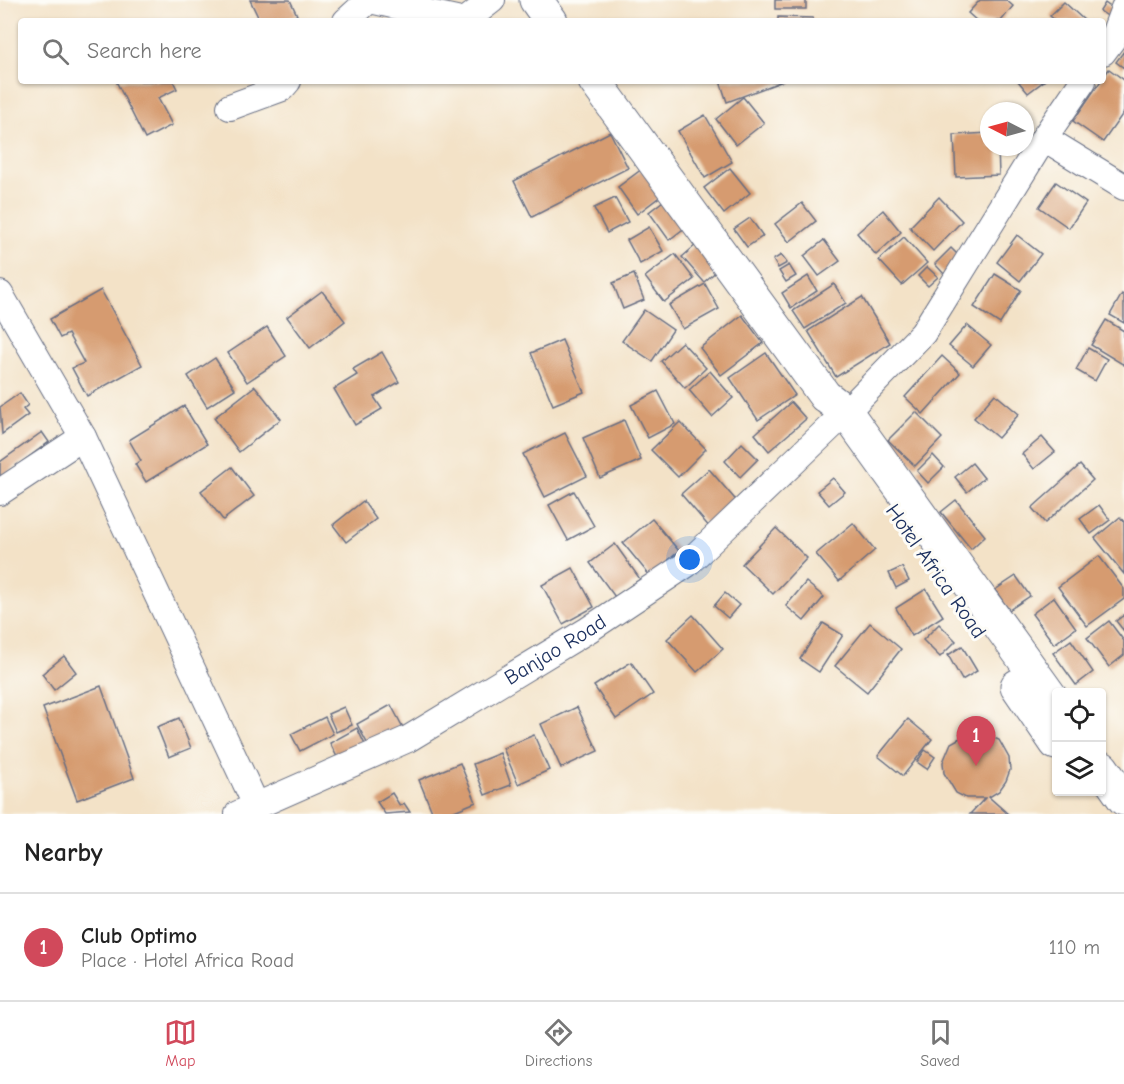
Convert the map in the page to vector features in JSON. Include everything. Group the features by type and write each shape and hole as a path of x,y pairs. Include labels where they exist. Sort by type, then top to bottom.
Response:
{"street":[{"path":"349,18 370,0 451,18"},
{"path":"469,18 492,0"},
{"path":"536,0 549,18"},
{"path":"1106,48 1112,40 1124,8"},
{"path":"230,107 282,88 285,84"},
{"name":"Hotel Africa Road","path":"597,84 834,411 1052,699"},
{"name":"Banjao Road","path":"248,811 408,739 588,630 687,564 834,411 922,333 1044,138 1081,84"},
{"path":"1044,138 1124,188"},
{"path":"0,294 83,437 248,811"},
{"name":"Hotel Africa Road","path":"834,411 1055,742"},
{"path":"0,492 83,437"},
{"path":"1106,775 1124,799"},
{"path":"1094,796 1107,814"}],"building":[{"path":"250,0 290,0 297,15 291,18 259,18"},
{"path":"775,0 806,0 806,9 775,9"},
{"path":"980,0 1006,0 1013,6 1003,18 974,18 968,13"},
{"path":"1064,2 1082,18 1052,18 1050,16"},
{"path":"1105,3 1117,12 1112,19 1100,11"},
{"path":"1124,51 1124,68 1116,62"},
{"path":"1109,69 1124,80 1124,112 1103,142 1073,121 1099,84 1106,84 1106,73"},
{"path":"118,84 174,84 177,89 158,98 172,125 145,139"},
{"path":"721,84 775,84 727,102"},
{"path":"1020,84 1040,84 1028,93"},
{"path":"743,97 764,123 736,145 716,119"},
{"path":"705,115 732,162 705,178 678,131"},
{"path":"610,132 628,168 532,217 514,181"},
{"path":"980,134 980,156 998,156 999,175 956,177 954,135"},
{"path":"730,168 750,193 724,214 704,188"},
{"path":"642,169 662,195 637,214 618,187"},
{"path":"1056,182 1086,203 1069,228 1039,207"},
{"path":"939,197 962,221 933,251 910,227"},
{"path":"615,198 628,222 607,233 594,208"},
{"path":"667,198 687,226 669,240 649,212"},
{"path":"802,203 816,221 789,242 775,224"},
{"path":"883,210 901,232 876,255 857,233"},
{"path":"750,218 763,236 747,247 734,229"},
{"path":"649,227 663,251 640,264 627,240"},
{"path":"1017,235 1041,254 1020,281 997,262"},
{"path":"904,237 927,263 902,285 879,260"},
{"path":"824,240 840,261 819,276 804,256"},
{"path":"697,244 719,269 704,282 682,257"},
{"path":"951,248 961,258 944,274 935,264"},
{"path":"675,254 694,279 664,302 645,277"},
{"path":"781,255 787,263 778,268 773,260"},
{"path":"789,265 796,276 786,282 779,271"},
{"path":"927,267 938,277 928,286 918,276"},
{"path":"634,274 644,300 623,309 613,283"},
{"path":"995,274 1021,290 1000,324 974,307"},
{"path":"808,276 817,291 791,308 782,293"},
{"path":"705,284 719,309 683,329 669,305"},
{"path":"834,284 846,303 805,329 793,311"},
{"path":"101,290 142,365 87,396 72,368 84,363 68,334 60,338 50,319"},
{"path":"322,291 345,321 310,348 287,317"},
{"path":"1122,294 1124,296 1124,323 1110,315"},
{"path":"862,297 890,343 836,377 808,331"},
{"path":"644,310 673,330 652,361 622,341"},
{"path":"742,315 763,343 721,375 700,348"},
{"path":"1106,320 1124,331 1124,365 1091,345"},
{"path":"967,325 991,345 973,366 949,346"},
{"path":"267,327 286,356 247,382 228,353"},
{"path":"562,340 584,392 553,405 531,353"},
{"path":"682,342 706,368 685,388 661,361"},
{"path":"1088,348 1107,359 1095,381 1076,370"},
{"path":"382,352 399,382 374,397 382,409 355,425 334,389 357,375 353,369"},
{"path":"766,353 795,395 758,420 730,378"},
{"path":"942,356 960,373 923,414 905,397"},
{"path":"215,358 235,389 207,407 188,376"},
{"path":"710,371 733,398 712,417 689,390"},
{"path":"255,386 281,419 239,452 214,418"},
{"path":"658,391 675,424 648,438 631,405"},
{"path":"20,393 28,405 23,409 28,415 2,434 0,407"},
{"path":"995,394 1019,414 998,438 974,418"},
{"path":"791,402 806,419 769,451 755,434"},
{"path":"184,406 207,444 146,482 135,464 141,461 129,440"},
{"path":"916,412 942,438 915,466 888,440"},
{"path":"624,420 641,460 600,478 583,438"},
{"path":"680,422 706,449 678,477 651,450"},
{"path":"42,432 49,442 0,478 0,462"},
{"path":"565,433 587,476 545,497 523,454"},
{"path":"1042,437 1055,452 1034,469 1022,454"},
{"path":"742,443 758,459 740,477 725,461"},
{"path":"933,455 944,467 928,483 917,471"},
{"path":"972,463 984,478 967,492 955,477"},
{"path":"1080,465 1093,480 1045,523 1032,508"},
{"path":"232,467 254,496 223,520 201,491"},
{"path":"709,469 740,505 711,529 681,494"},
{"path":"833,478 845,492 829,505 817,491"},
{"path":"574,491 594,526 568,540 549,505"},
{"path":"956,500 985,536 971,549 941,512"},
{"path":"363,501 376,519 346,542 333,525"},
{"path":"1099,505 1110,520 1091,534 1080,519"},
{"path":"1120,517 1124,522 1124,574 1095,538"},
{"path":"652,519 679,551 650,576 623,543"},
{"path":"853,523 875,550 839,581 816,554"},
{"path":"776,528 807,558 773,594 742,564"},
{"path":"615,544 640,579 615,597 590,563"},
{"path":"1099,556 1124,589 1124,599 1087,626 1058,587"},
{"path":"902,567 909,581 896,588 889,573"},
{"path":"573,568 594,607 563,624 542,585"},
{"path":"1016,576 1030,596 1009,610 995,590"},
{"path":"806,582 824,597 804,621 786,606"},
{"path":"926,589 943,616 912,636 896,608"},
{"path":"725,593 739,605 728,618 714,606"},
{"path":"1054,597 1076,628 1054,644 1032,614"},
{"path":"693,615 723,649 697,672 667,639"},
{"path":"1124,615 1124,631 1116,621"},
{"path":"1109,621 1124,641 1124,655 1109,667 1087,638"},
{"path":"823,623 843,635 819,672 800,659"},
{"path":"870,623 901,649 867,692 835,666"},
{"path":"939,624 956,641 940,657 923,640"},
{"path":"1071,640 1093,672 1076,685 1053,653"},
{"path":"962,646 977,671 962,680 948,655"},
{"path":"64,656 76,672 54,690 42,674"},
{"path":"631,662 653,694 616,719 594,686"},
{"path":"101,686 134,778 77,800 43,708"},
{"path":"391,705 407,735 373,754 357,724"},
{"path":"344,707 352,725 336,732 328,714"},
{"path":"577,707 598,751 561,768 541,724"},
{"path":"325,717 333,734 300,751 291,734"},
{"path":"179,718 191,748 169,757 157,727"},
{"path":"908,719 932,739 903,776 878,756"},
{"path":"357,728 368,751 341,765 330,743"},
{"path":"980,732 999,740 1009,758 1010,770 1006,781 999,791 989,797 1008,814 970,814 985,798 966,798 956,793 944,773 943,762 951,743 969,733"},
{"path":"534,735 549,770 518,784 503,748"},
{"path":"925,750 935,757 927,769 917,762"},
{"path":"500,753 511,785 485,795 473,764"},
{"path":"460,763 476,802 447,814 433,814 419,780"},
{"path":"392,793 400,806 404,803 410,812 385,814 377,802"}],"place":[{"name":"Club Optimo","path":"976,766"}]}
